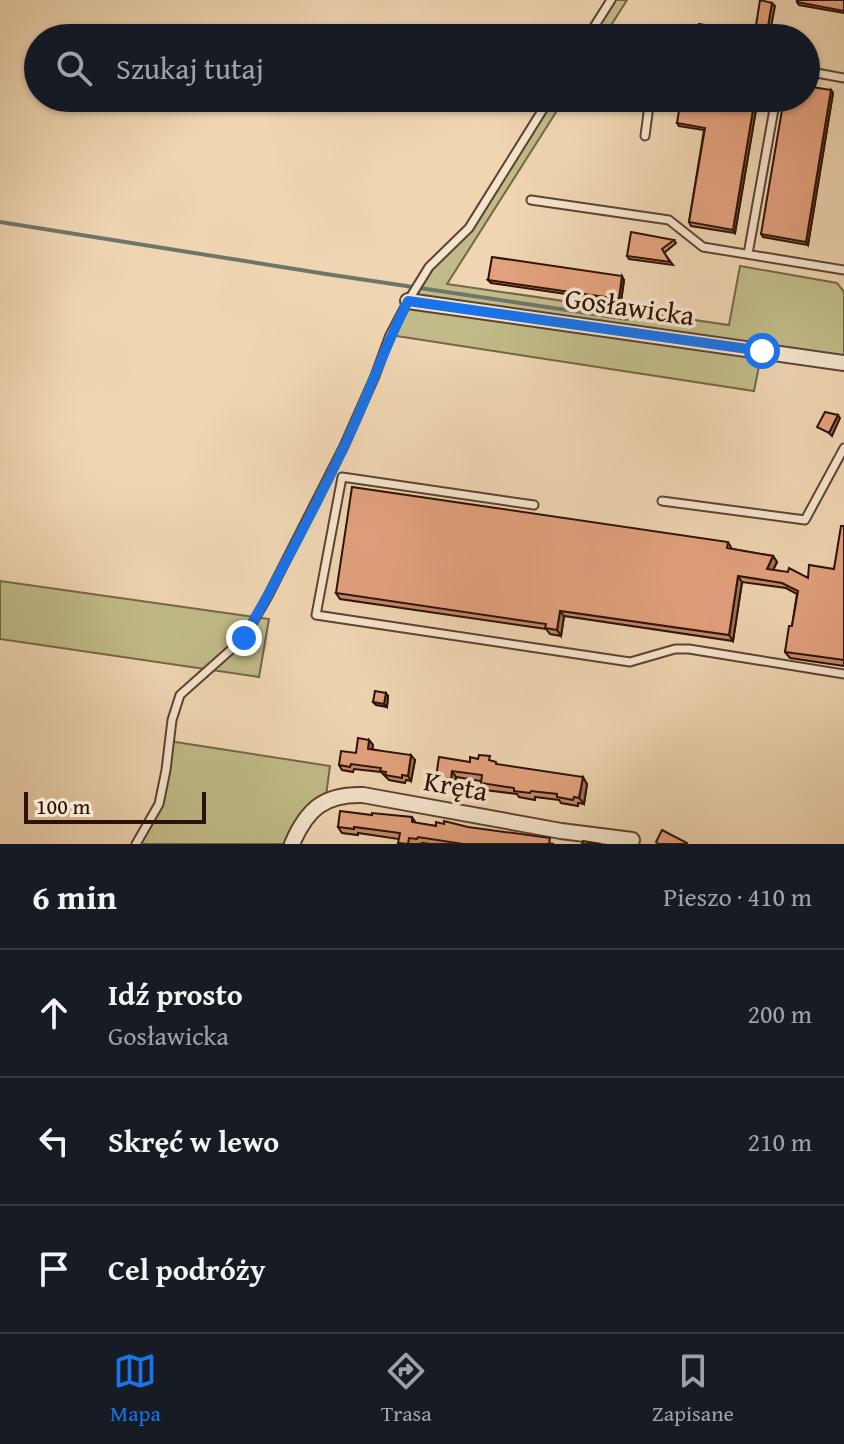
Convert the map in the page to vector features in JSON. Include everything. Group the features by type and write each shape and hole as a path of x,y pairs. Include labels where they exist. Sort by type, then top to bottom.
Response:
{"street":[{"name":"Gosławicka","path":"408,301 844,363"},
{"name":"Kręta","path":"292,844 300,825 311,812 345,794 632,842"}],"lane":[{"path":"596,24 611,0"},
{"path":"820,74 844,78"},
{"path":"136,844 159,804 172,720 180,695 244,638 344,446 390,335 408,301 429,267 469,228 541,112"},
{"path":"645,136 648,112"},
{"path":"748,254 773,112"},
{"path":"531,200 669,220 703,247 844,270"},
{"path":"662,501 805,520 844,448"},
{"path":"534,505 342,477 316,615 630,662 675,649 689,649 844,674"}],"shaded area":[{"path":"611,0 627,0 612,24 596,24"},
{"path":"541,112 556,112 447,284 729,325 740,266 837,283 844,292 844,363 762,351 754,391 390,335 429,267 469,228"},
{"path":"0,581 269,619 259,677 0,639"},
{"path":"169,741 330,766 325,803 292,844 136,844 159,804"}],"building":[{"path":"760,0 772,3 768,24 756,24"},
{"path":"844,0 844,11 797,2"},
{"path":"820,88 831,90 806,242 761,234 782,112 820,112"},
{"path":"679,112 753,112 733,230 689,222 705,128 677,123"},
{"path":"631,232 674,240 662,249 670,262 627,256"},
{"path":"492,257 622,276 619,299 488,280"},
{"path":"825,412 838,415 829,433 817,427"},
{"path":"352,487 728,542 727,548 773,556 767,569 788,572 789,568 808,578 809,565 834,569 841,526 844,526 844,660 785,652 798,591 782,583 738,576 729,635 560,611 557,630 545,628 546,624 336,593"},
{"path":"375,691 386,693 384,704 373,702"},
{"path":"358,738 369,740 368,749 411,755 408,776 385,775 381,768 339,765 341,751 356,753"},
{"path":"479,755 490,756 489,760 496,764 583,777 579,798 574,797 573,800 557,797 557,794 514,791 514,788 481,783 482,775 452,771 451,779 436,777 439,757 470,762 470,757 478,759"},
{"path":"340,811 412,817 412,822 436,826 436,822 444,824 444,821 550,838 549,844 463,844 418,837 409,838 408,844 398,843 400,833 338,827"},
{"path":"662,830 687,843 659,844 656,842"}],"waterway":[{"path":"0,222 627,319"}],"route":[{"path":"244,638 344,446 390,335 408,301 762,351"}]}
